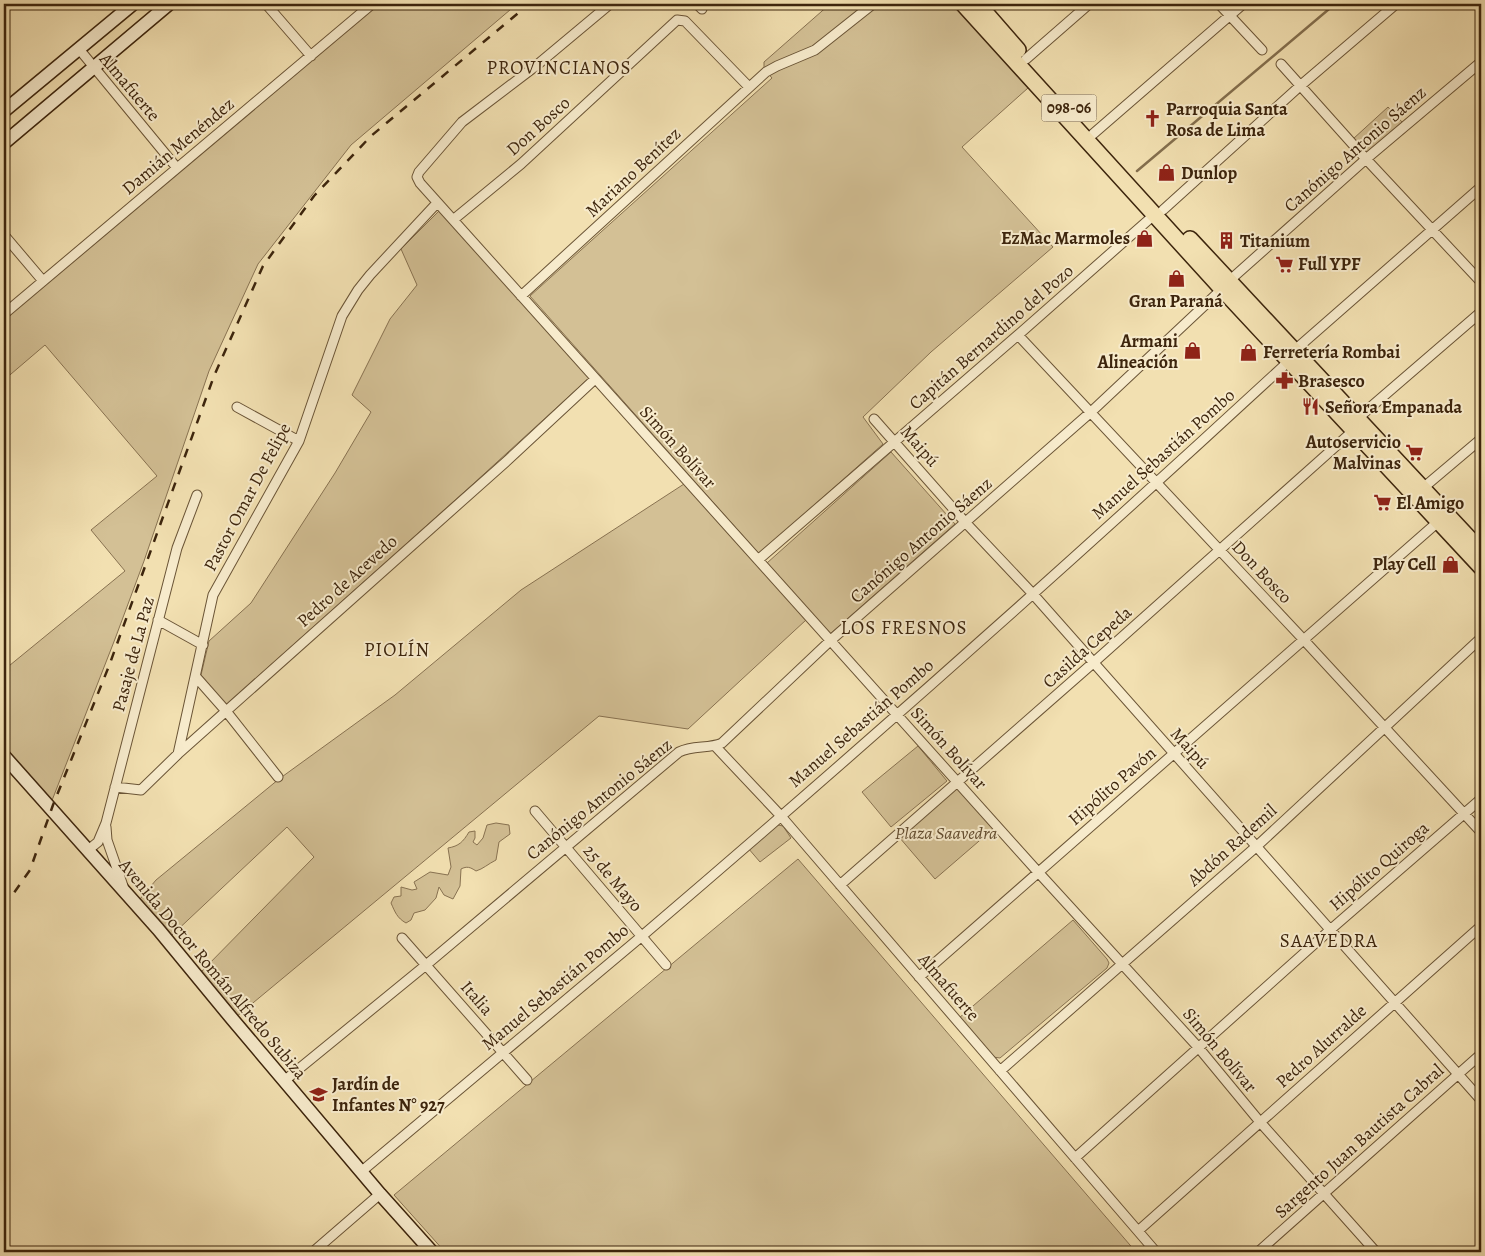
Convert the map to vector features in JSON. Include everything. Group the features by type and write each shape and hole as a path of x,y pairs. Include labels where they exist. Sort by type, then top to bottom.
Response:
{"main road":[{"path":"4,111 133,4"},
{"path":"4,143 169,4"},
{"name":"098-06","path":"963,4 1356,424 1423,488 1481,551"},
{"name":"098-06","path":"978,4 1093,134 1158,213"},
{"name":"098-06","path":"1356,424 1438,521 1481,567"},
{"name":"Avenida Doctor Román Alfredo Subiza","path":"4,756 156,926 284,1081 432,1252"}],"street":[{"path":"266,4 311,56"},
{"name":"Damián Menéndez","path":"4,314 372,4"},
{"name":"Simón Bolívar","path":"610,4 536,65 462,122 419,172 417,177 420,184 1038,872 1124,964 1260,1122 1376,1252"},
{"name":"Mariano Benítez","path":"521,296 766,72 815,50 873,4"},
{"path":"1026,59 1089,4"},
{"path":"1219,4 1262,50"},
{"path":"1093,134 1243,4"},
{"name":"Capitán Bernardino del Pozo","path":"758,560 1396,4"},
{"name":"Don Bosco","path":"453,220 521,164 677,20 685,21 750,87"},
{"name":"Almafuerte","path":"79,49 177,168"},
{"name":"Canónigo Antonio Sáenz","path":"284,1081 426,965 565,846 679,752 687,748 715,746 722,743 831,640 1091,412 1225,285 1366,159 1481,62"},
{"path":"1281,64 1366,159 1481,282"},
{"name":"Manuel Sebastián Pombo","path":"362,1171 641,936 897,715 1158,482 1431,229 1481,187"},
{"name":"Pastor Omar De Felipe","path":"178,754 214,595 299,441 342,316 370,275 437,203"},
{"path":"4,235 43,281"},
{"name":"Casilda Cepeda","path":"840,885 1220,551 1356,424 1481,312"},
{"name":"Don Bosco","path":"1018,335 1158,482 1481,832"},
{"name":"Pedro de Acevedo","path":"115,787 141,790 178,754 509,459 595,379"},
{"path":"237,408 299,441"},
{"name":"Maipú","path":"874,419 1257,846 1481,1100"},
{"path":"1423,488 1481,439"},
{"name":"Pasaje de La Paz","path":"88,850 98,842 106,823 177,548 197,495"},
{"name":"Hipólito Pavón","path":"919,977 1438,521"},
{"path":"158,620 203,645"},
{"name":"Abdón Rademil","path":"1000,1071 1257,846 1481,638"},
{"path":"196,677 226,711 278,777"},
{"name":"Almafuerte","path":"715,746 780,815 1156,1252"},
{"name":"Hipólito Quiroga","path":"1075,1158 1330,930 1481,799"},
{"name":"25 de Mayo","path":"535,811 666,965"},
{"name":"Pasaje de La Paz","path":"106,823 107,840 124,891"},
{"name":"Pedro Alurralde","path":"1138,1231 1481,926"},
{"name":"Italia","path":"402,938 527,1080"},
{"name":"Sargento Juan Bautista Cabral","path":"1258,1252 1481,1054"},
{"path":"313,1252 380,1194"}],"green space":[{"path":"377,4 517,4 351,145 258,264 209,371 144,561 51,803 4,751 4,670 125,571 91,530 157,476 45,345 4,380 4,319"},
{"path":"830,4 954,4 959,9 1028,88 962,147 1053,247 931,352 863,417 883,444 759,554 530,296 772,78 764,69 764,62"},
{"path":"1388,107 1403,123 1367,155 1353,139"},
{"path":"440,210 589,378 226,705 201,675 209,641 251,603 335,473 371,412 352,395 390,319 417,285 401,249"},
{"path":"891,452 955,524 830,634 767,563"},
{"path":"684,484 806,620 688,729 599,716 236,1017 201,972 314,857 287,827 172,935 140,899 156,880 279,779 395,695 521,590"},
{"path":"918,746 947,781 891,827 862,792"},
{"name":"Plaza Saavedra","path":"957,787 993,829 935,879 899,837"},
{"path":"496,823 509,825 510,834 499,842 496,860 476,871 469,867 461,869 460,886 453,899 444,895 439,887 436,898 425,910 414,913 411,920 406,923 400,919 391,903 394,897 401,896 401,887 412,890 417,889 414,882 430,872 448,875 451,867 448,848 458,845 469,832 475,831 473,842 477,845 483,838 487,825"},
{"path":"773,826 783,826 791,838 760,862 748,848"},
{"path":"798,859 1136,1252 445,1252 394,1195"},
{"path":"1073,920 1107,959 1109,963 1107,968 1000,1058 993,1057 959,1018"}],"waterway":[{"path":"1137,171 1335,4"}],"railway":[{"path":"4,907 30,870 53,805 109,666 214,376 263,266 314,196 371,136 529,4"}],"place":[{"name":"Parroquia Santa Rosa de Lima","path":"1152,119"},
{"name":"Dunlop","path":"1167,173"},
{"name":"EzMac Marmoles","path":"1144,238"},
{"name":"Titanium","path":"1226,241"},
{"name":"Full YPF","path":"1284,264"},
{"name":"Gran Paraná","path":"1176,278"},
{"name":"Armani Alineación","path":"1192,351"},
{"name":"Ferretería Rombai","path":"1249,352"},
{"name":"Brasesco","path":"1284,381"},
{"name":"Señora Empanada","path":"1311,407"},
{"name":"Autoservicio Malvinas","path":"1415,452"},
{"name":"El Amigo","path":"1382,503"},
{"name":"Play Cell","path":"1450,564"},
{"name":"Jardín de Infantes N° 927","path":"318,1094"}],"district":[{"name":"PROVINCIANOS","path":"559,68"},
{"name":"LOS FRESNOS","path":"904,628"},
{"name":"PIOLÍN","path":"397,650"},
{"name":"SAAVEDRA","path":"1329,941"}]}
